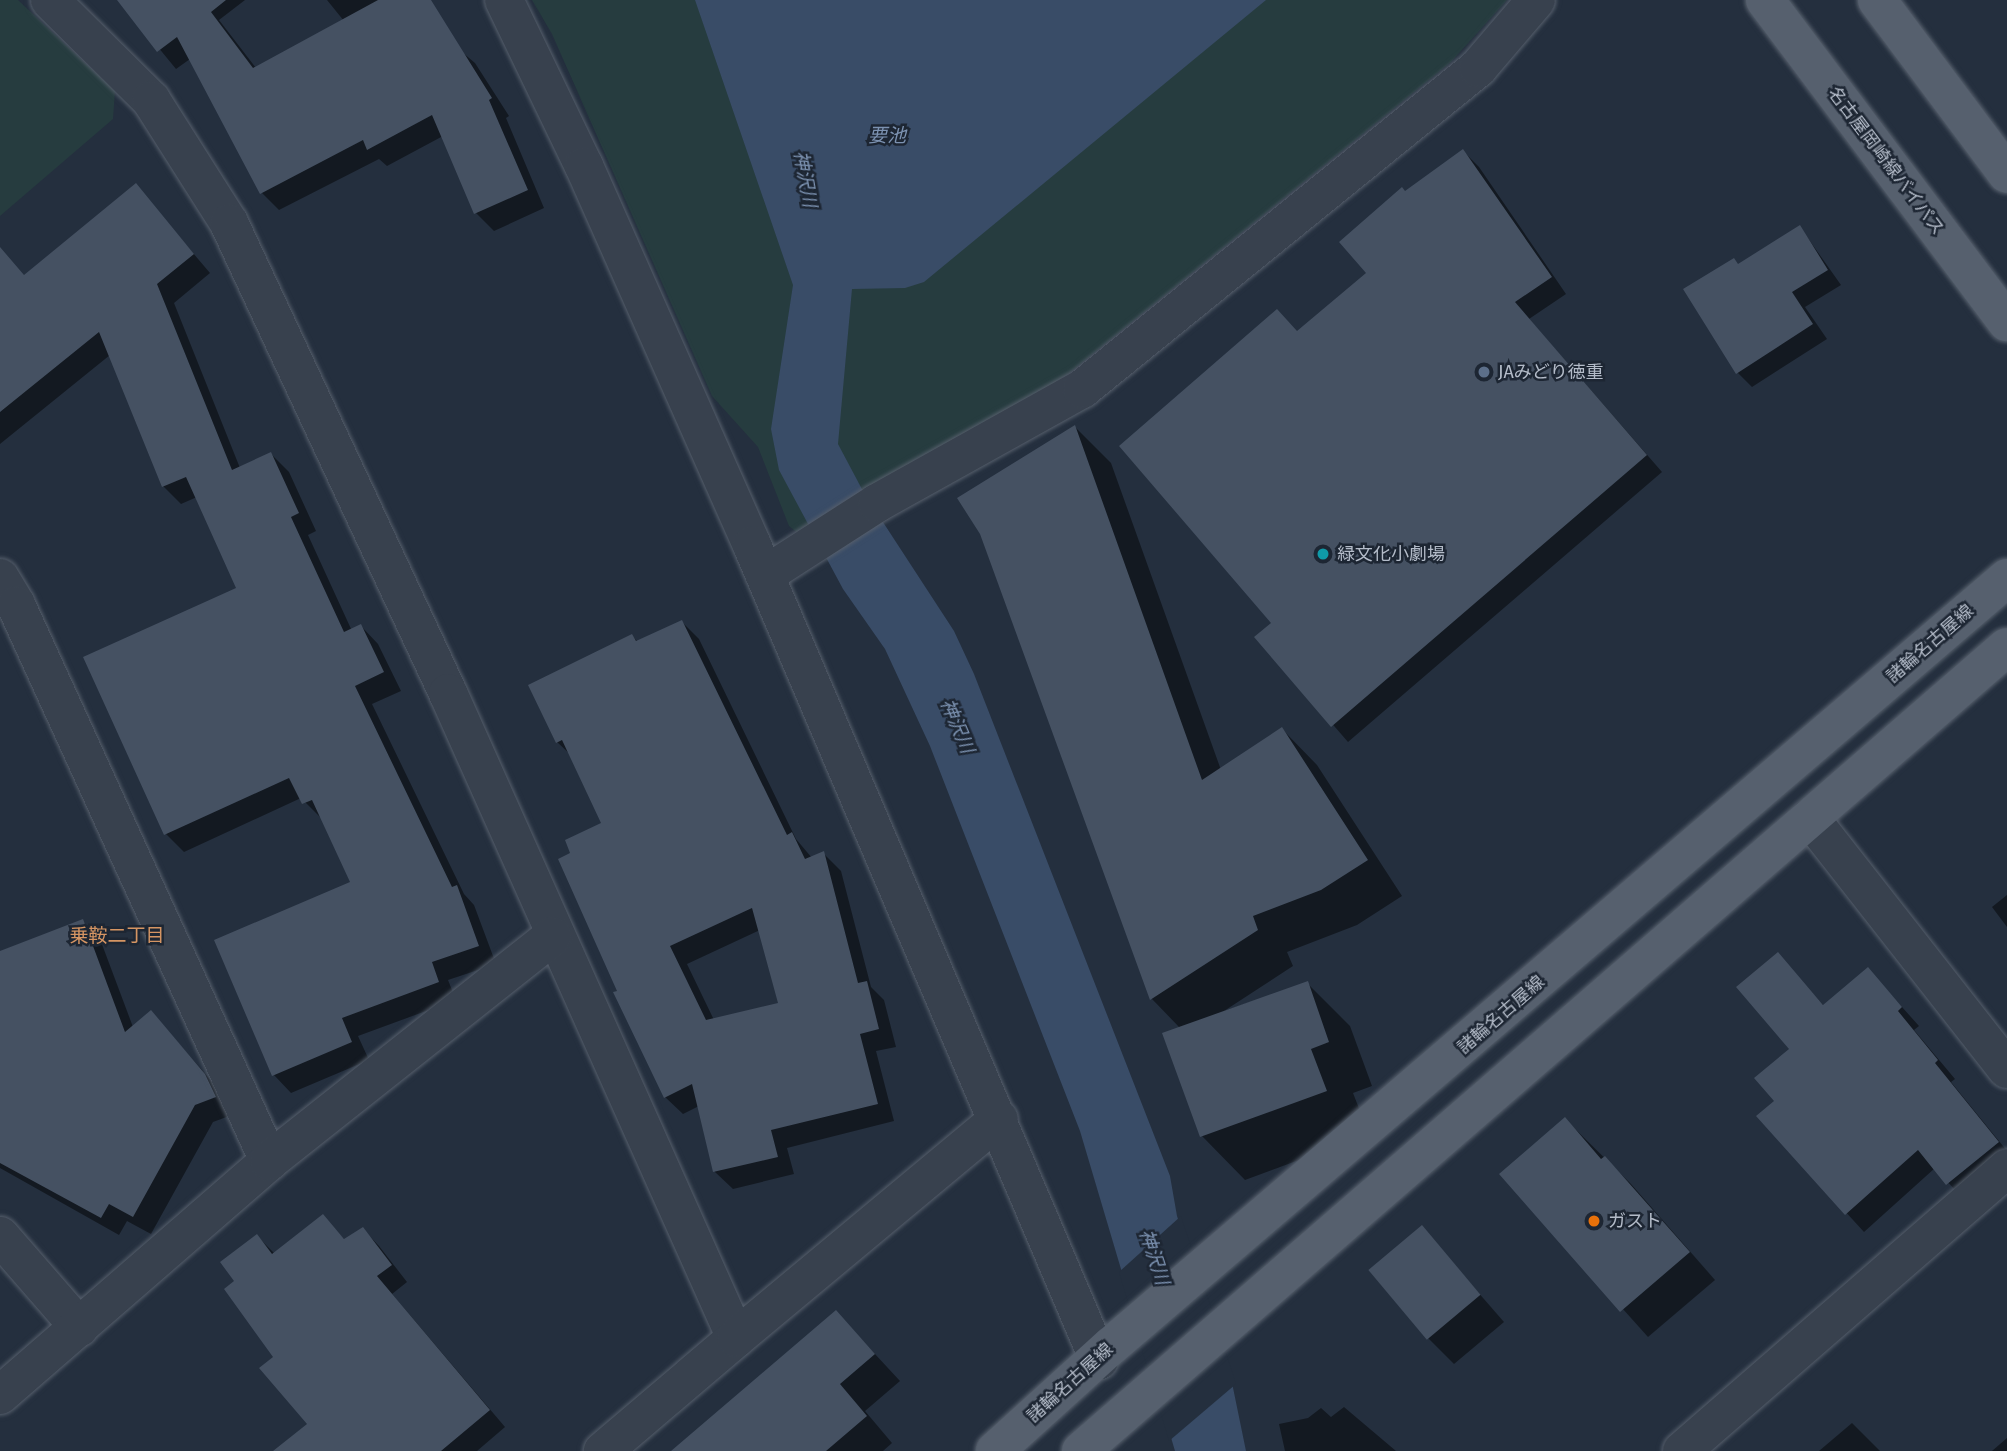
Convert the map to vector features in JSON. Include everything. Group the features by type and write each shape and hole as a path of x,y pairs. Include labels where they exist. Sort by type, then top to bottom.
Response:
{"main road":[{"name":"名古屋岡崎線バイパス","path":"1765,0 2007,322"},
{"path":"1878,0 2007,174"},
{"name":"諸輪名古屋線","path":"995,1451 1211,1261 2007,578"},
{"path":"1081,1451 1117,1436 1146,1391 1227,1324 2007,647"}],"street":[{"path":"50,0 151,100 229,223 448,693 553,936 736,1338"},
{"path":"504,0 590,179 765,575 999,1119 1105,1353"},
{"path":"765,575 877,503 1082,390 1478,68 1536,0"},
{"path":"0,578 16,605 269,1161"},
{"path":"1810,818 2007,1069"},
{"path":"0,1395 269,1161 553,936"},
{"path":"603,1451 999,1119"},
{"path":"1682,1451 2007,1168"},
{"path":"0,1236 79,1327"}],"green space":[{"path":"0,0 18,0 115,91 113,119 0,216"},
{"path":"532,0 1507,0 1451,62 1067,375 864,496 804,538 789,526 758,447 712,396 552,34"}],"water":[{"path":"695,0 1266,0 924,282 905,288 852,289 838,444 864,493 954,631 974,674 1170,1176 1177,1216 1231,1378 1246,1451 1175,1451 1080,1131 930,746 885,649 843,589 779,470 771,429 793,285"}],"pier":[{"path":"1181,1216 1236,1384 1169,1441 1119,1272"}],"building":[{"path":"117,0 226,0 211,12 253,68 378,0 431,0 492,98 489,100 528,190 474,214 432,115 367,150 363,140 260,194 177,37 157,52"},
{"path":"1463,149 1552,277 1515,302 1647,455 1331,727 1254,637 1271,623 1119,446 1277,309 1297,331 1366,273 1339,242 1402,187 1405,191"},
{"path":"136,183 194,254 157,284 232,470 271,452 299,513 291,517 344,632 361,624 384,672 355,686 452,887 457,885 479,946 432,962 439,982 342,1018 352,1042 272,1076 214,940 350,882 312,800 302,804 289,778 164,835 83,657 236,588 186,477 162,487 99,332 0,412 0,247 24,275"},
{"path":"1800,225 1828,270 1792,292 1813,324 1736,374 1683,289 1734,258 1738,264"},
{"path":"1075,425 1202,780 1282,727 1368,860 1321,890 1253,916 1258,930 1150,1000 980,534 957,498"},
{"path":"682,620 787,835 792,832 805,859 824,851 858,983 867,981 879,1029 860,1034 878,1104 771,1130 778,1157 713,1172 692,1084 664,1098 613,992 617,991 558,859 570,853 565,840 601,823 562,740 556,743 528,685 632,634 636,641","holes":["752,908 778,1003 706,1020 670,946"]},
{"path":"83,919 125,1032 151,1010 205,1074 216,1097 195,1105 133,1217 109,1204 101,1218 0,1163 0,951"},
{"path":"1778,952 1823,1005 1868,967 1902,1007 1898,1011 1938,1060 1935,1063 1999,1142 1946,1185 1918,1150 1845,1215 1756,1116 1774,1101 1754,1078 1789,1049 1736,987"},
{"path":"1308,981 1329,1042 1311,1049 1327,1091 1200,1137 1162,1033"},
{"path":"1565,1117 1601,1159 1605,1156 1690,1252 1620,1312 1499,1174"},
{"path":"323,1214 344,1239 363,1227 392,1265 377,1276 490,1410 441,1451 273,1451 307,1424 259,1368 273,1357 224,1289 234,1281 220,1262 257,1234 272,1254"},
{"path":"1422,1225 1480,1295 1427,1340 1368,1270"},
{"path":"836,1310 875,1354 840,1384 867,1416 826,1451 671,1451"}],"place":[{"name":"JAみどり徳重","path":"1484,372"},
{"name":"緑文化小劇場","path":"1323,554"},
{"name":"ガスト","path":"1594,1221"}],"district":[{"name":"乗鞍二丁目","path":"117,936"}],"water label":[{"name":"要池","path":"887,136"},
{"name":"神沢川","path":"805,179"},
{"name":"神沢川","path":"957,726"},
{"name":"神沢川","path":"1154,1257"}]}
